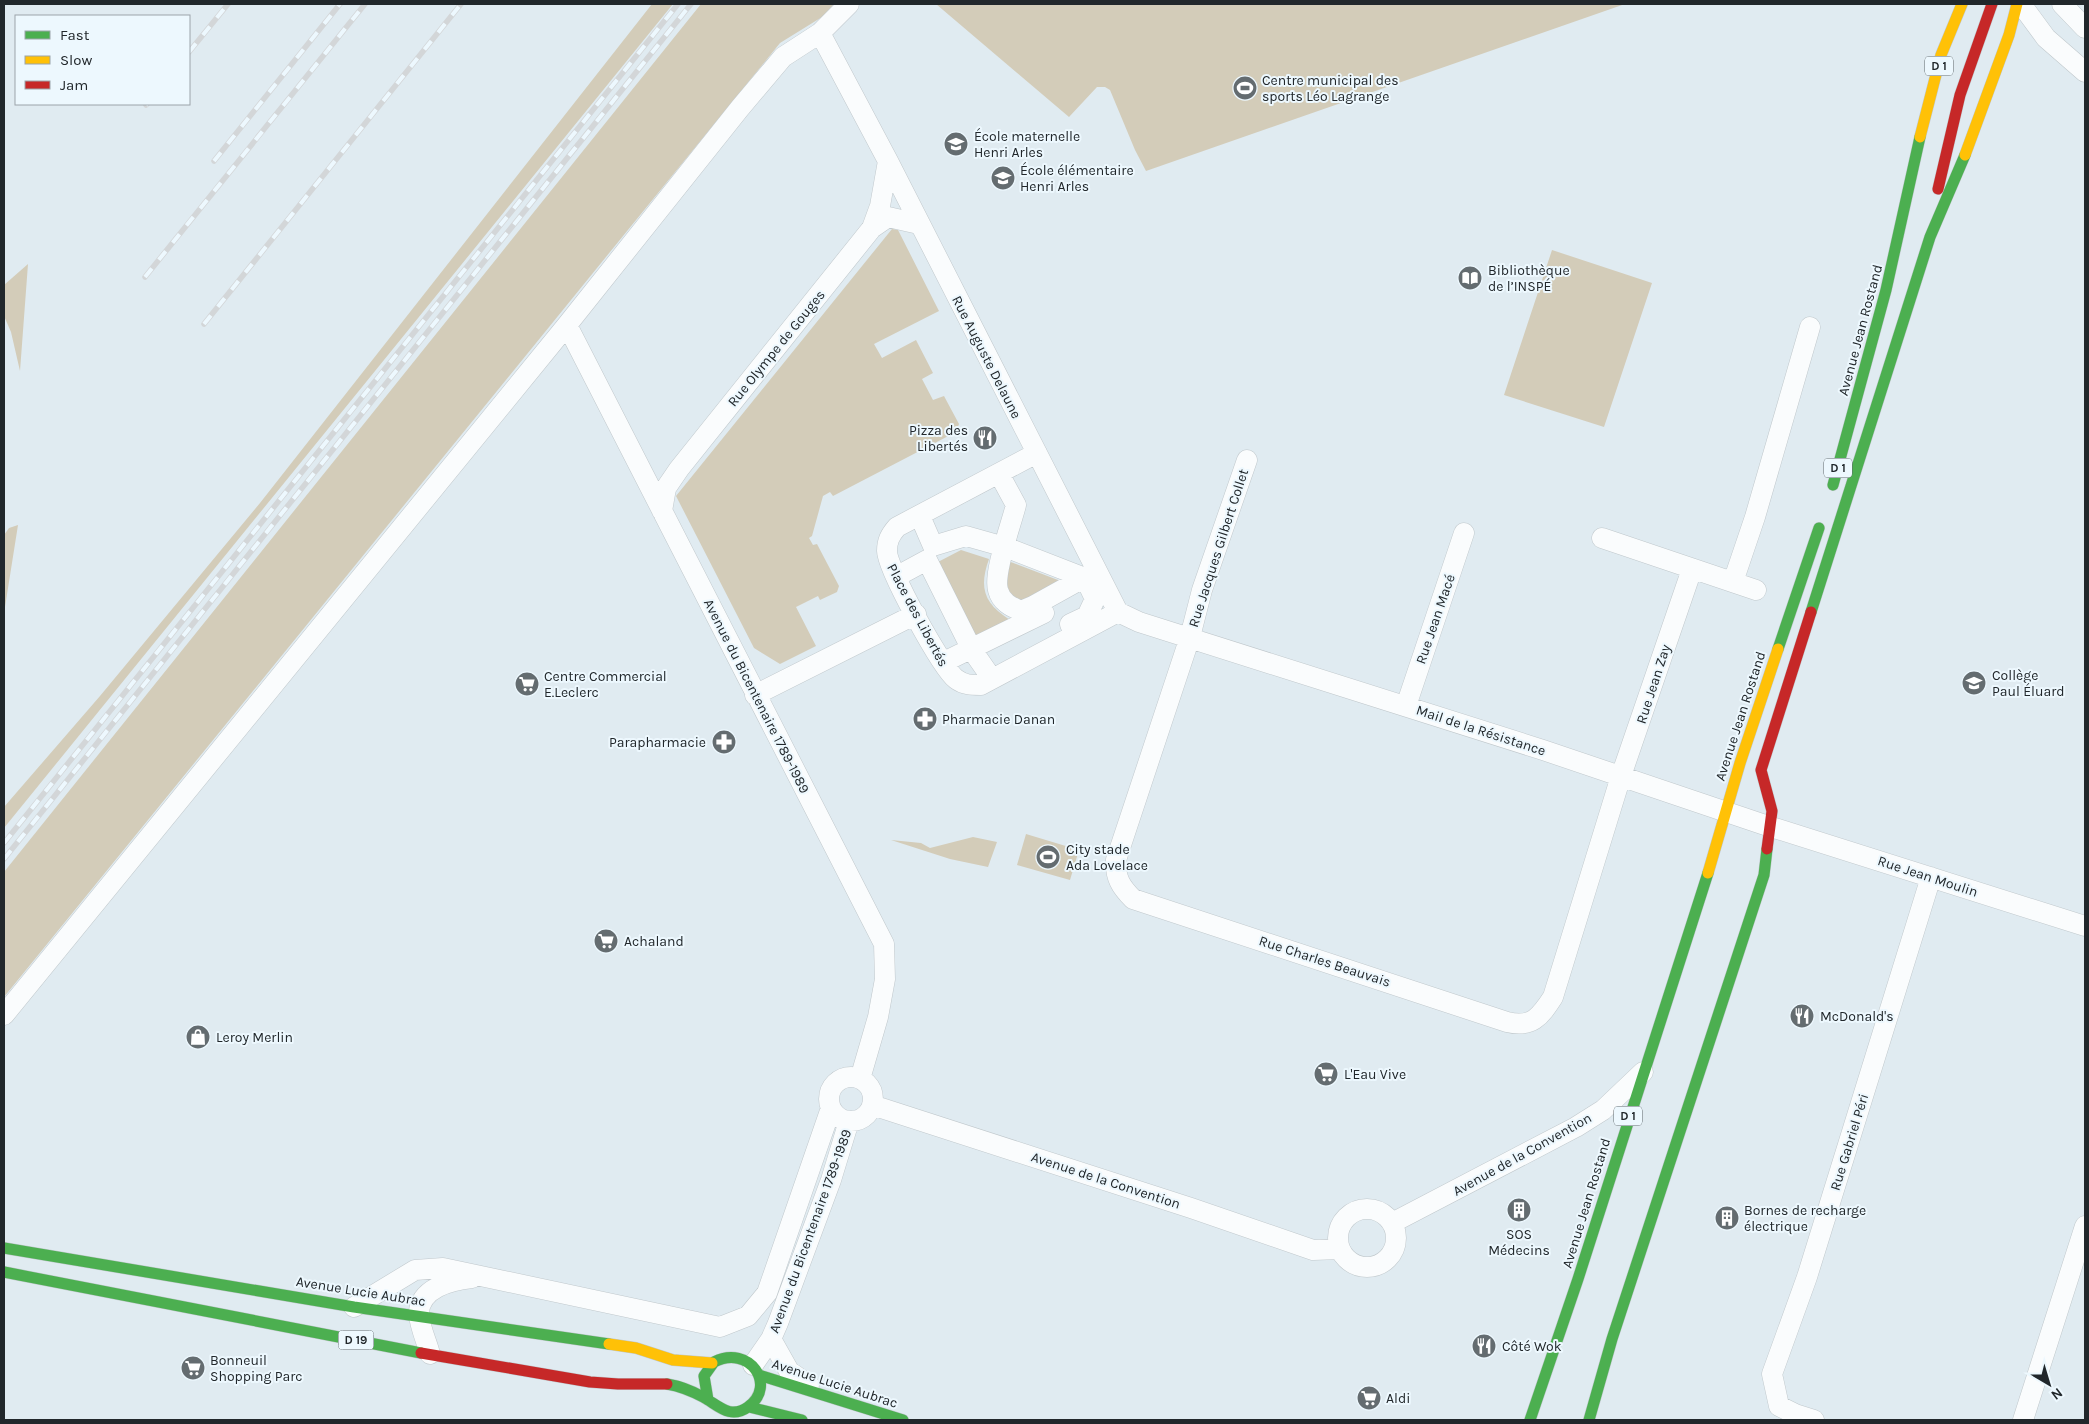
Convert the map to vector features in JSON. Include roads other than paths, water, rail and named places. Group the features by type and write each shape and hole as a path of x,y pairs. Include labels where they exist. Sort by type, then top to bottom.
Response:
{"main road":[{"name":"Avenue Jean Rostand","path":"1831,495 1878,326 1928,109 1948,35 1962,4"},
{"path":"1930,237 1946,143 1959,97 1992,4"},
{"name":"D 1","path":"1589,1420 1612,1339 1764,874 1772,811 1761,770 1930,237 1968,147 2019,4"},
{"name":"Avenue Jean Rostand","path":"1530,1420 1578,1279 1727,812 1740,763 1824,513"},
{"name":"Avenue Lucie Aubrac","path":"4,1248 354,1307 636,1348 673,1360 712,1363 722,1358 733,1356 756,1370 903,1420"},
{"name":"D 19","path":"4,1272 430,1354 611,1384 646,1382 668,1384 689,1390 708,1400"},
{"path":"712,1363 705,1374 704,1386 708,1400 717,1409 740,1412 749,1407 802,1420"},
{"name":"Avenue Lucie Aubrac","path":"749,1407 759,1393 756,1370"}],"street":[{"path":"4,1016 783,57 820,33 849,4"},
{"path":"2019,4 2046,38 2085,72"},
{"path":"2062,4 2085,28"},
{"name":"Rue Auguste Delaune","path":"820,33 888,161 1118,612"},
{"name":"Rue Olympe de Gouges","path":"872,228 880,206 888,161"},
{"name":"Rue Olympe de Gouges","path":"662,511 666,488 679,469 872,228 888,217 919,224"},
{"name":"Avenue du Bicentenaire 1789-1989","path":"567,325 884,944 885,979 878,1017 860,1079"},
{"path":"1733,582 1755,516 1810,327"},
{"name":"Place des Libertés","path":"1037,453 897,527 888,538 886,552 889,562 942,663 955,678 966,685 981,685 1118,612"},
{"path":"634,454 645,466 659,473 679,469"},
{"name":"Rue Jacques Gilbert Collet","path":"1190,637 1202,590 1247,460"},
{"path":"1003,482 1016,505 997,577 998,591 1008,606 1020,611 1087,581"},
{"path":"923,523 930,553 972,650 988,673"},
{"name":"Rue Jean Macé","path":"1406,706 1464,532"},
{"path":"903,573 930,553 966,536 1005,547 1087,581 1094,599 1087,616 1070,624 1067,617"},
{"path":"1602,538 1756,590"},
{"name":"Rue Jean Zay","path":"1622,776 1692,569"},
{"path":"948,660 1067,617 1087,581"},
{"path":"1118,612 1139,622 1190,637"},
{"path":"755,695 916,614"},
{"name":"Mail de la Résistance","path":"1190,637 1771,826"},
{"name":"Rue Charles Beauvais","path":"1190,637 1116,860 1116,874 1122,889 1134,899 1506,1022 1522,1026 1541,1016 1553,997 1622,776"},
{"name":"Rue Jean Moulin","path":"1771,826 2085,926"},
{"name":"Rue Gabriel Péri","path":"1814,1420 1779,1406 1772,1374 1809,1268 1931,877"},
{"name":"Avenue de la Convention","path":"1392,1223 1576,1127 1602,1110 1643,1072"},
{"path":"846,1078 860,1079 869,1086 873,1096 872,1105 866,1116 859,1120 849,1121 835,1114 831,1108 829,1095 835,1084 846,1078"},
{"name":"Avenue de la Convention","path":"872,1105 1191,1208 1313,1250 1340,1249"},
{"name":"Avenue du Bicentenaire 1789-1989","path":"482,1276 642,1308 720,1327 748,1316 767,1292 831,1108"},
{"name":"Avenue du Bicentenaire 1789-1989","path":"756,1370 771,1339 831,1180 849,1121"},
{"path":"1371,1209 1379,1212 1392,1223 1396,1240 1394,1248 1383,1262 1376,1266 1358,1266 1344,1257 1340,1249 1338,1240 1342,1223 1355,1212 1371,1209"},
{"path":"2023,1420 2085,1226"},
{"path":"354,1307 415,1270 444,1268 482,1276"},
{"path":"430,1354 419,1316 420,1305 434,1289 452,1280 482,1276"},
{"path":"771,1339 789,1371 821,1393"}],"railway":[{"path":"190,51 228,4"},
{"path":"214,161 340,4"},
{"path":"145,277 365,4"},
{"path":"204,324 461,4"},
{"path":"4,843 678,4"},
{"path":"4,859 691,4"}],"place":[{"name":"Centre municipal des sports Léo Lagrange","path":"1245,88"},
{"name":"École maternelle Henri Arles","path":"956,144"},
{"name":"École élémentaire Henri Arles","path":"1003,178"},
{"name":"Bibliothèque de l’INSPÉ","path":"1470,278"},
{"name":"Pizza des Libertés","path":"985,438"},
{"name":"Collège Paul Éluard","path":"1974,683"},
{"name":"Centre Commercial E.Leclerc","path":"527,684"},
{"name":"Pharmacie Danan","path":"925,719"},
{"name":"Parapharmacie","path":"724,742"},
{"name":"City stade Ada Lovelace","path":"1048,857"},
{"name":"Achaland","path":"606,941"},
{"name":"McDonald's","path":"1802,1016"},
{"name":"Leroy Merlin","path":"198,1037"},
{"name":"L'Eau Vive","path":"1326,1074"},
{"name":"SOS Médecins","path":"1519,1210"},
{"name":"Bornes de recharge électrique","path":"1727,1218"},
{"name":"Côté Wok","path":"1484,1346"},
{"name":"Bonneuil Shopping Parc","path":"193,1368"},
{"name":"Aldi","path":"1369,1398"}]}
